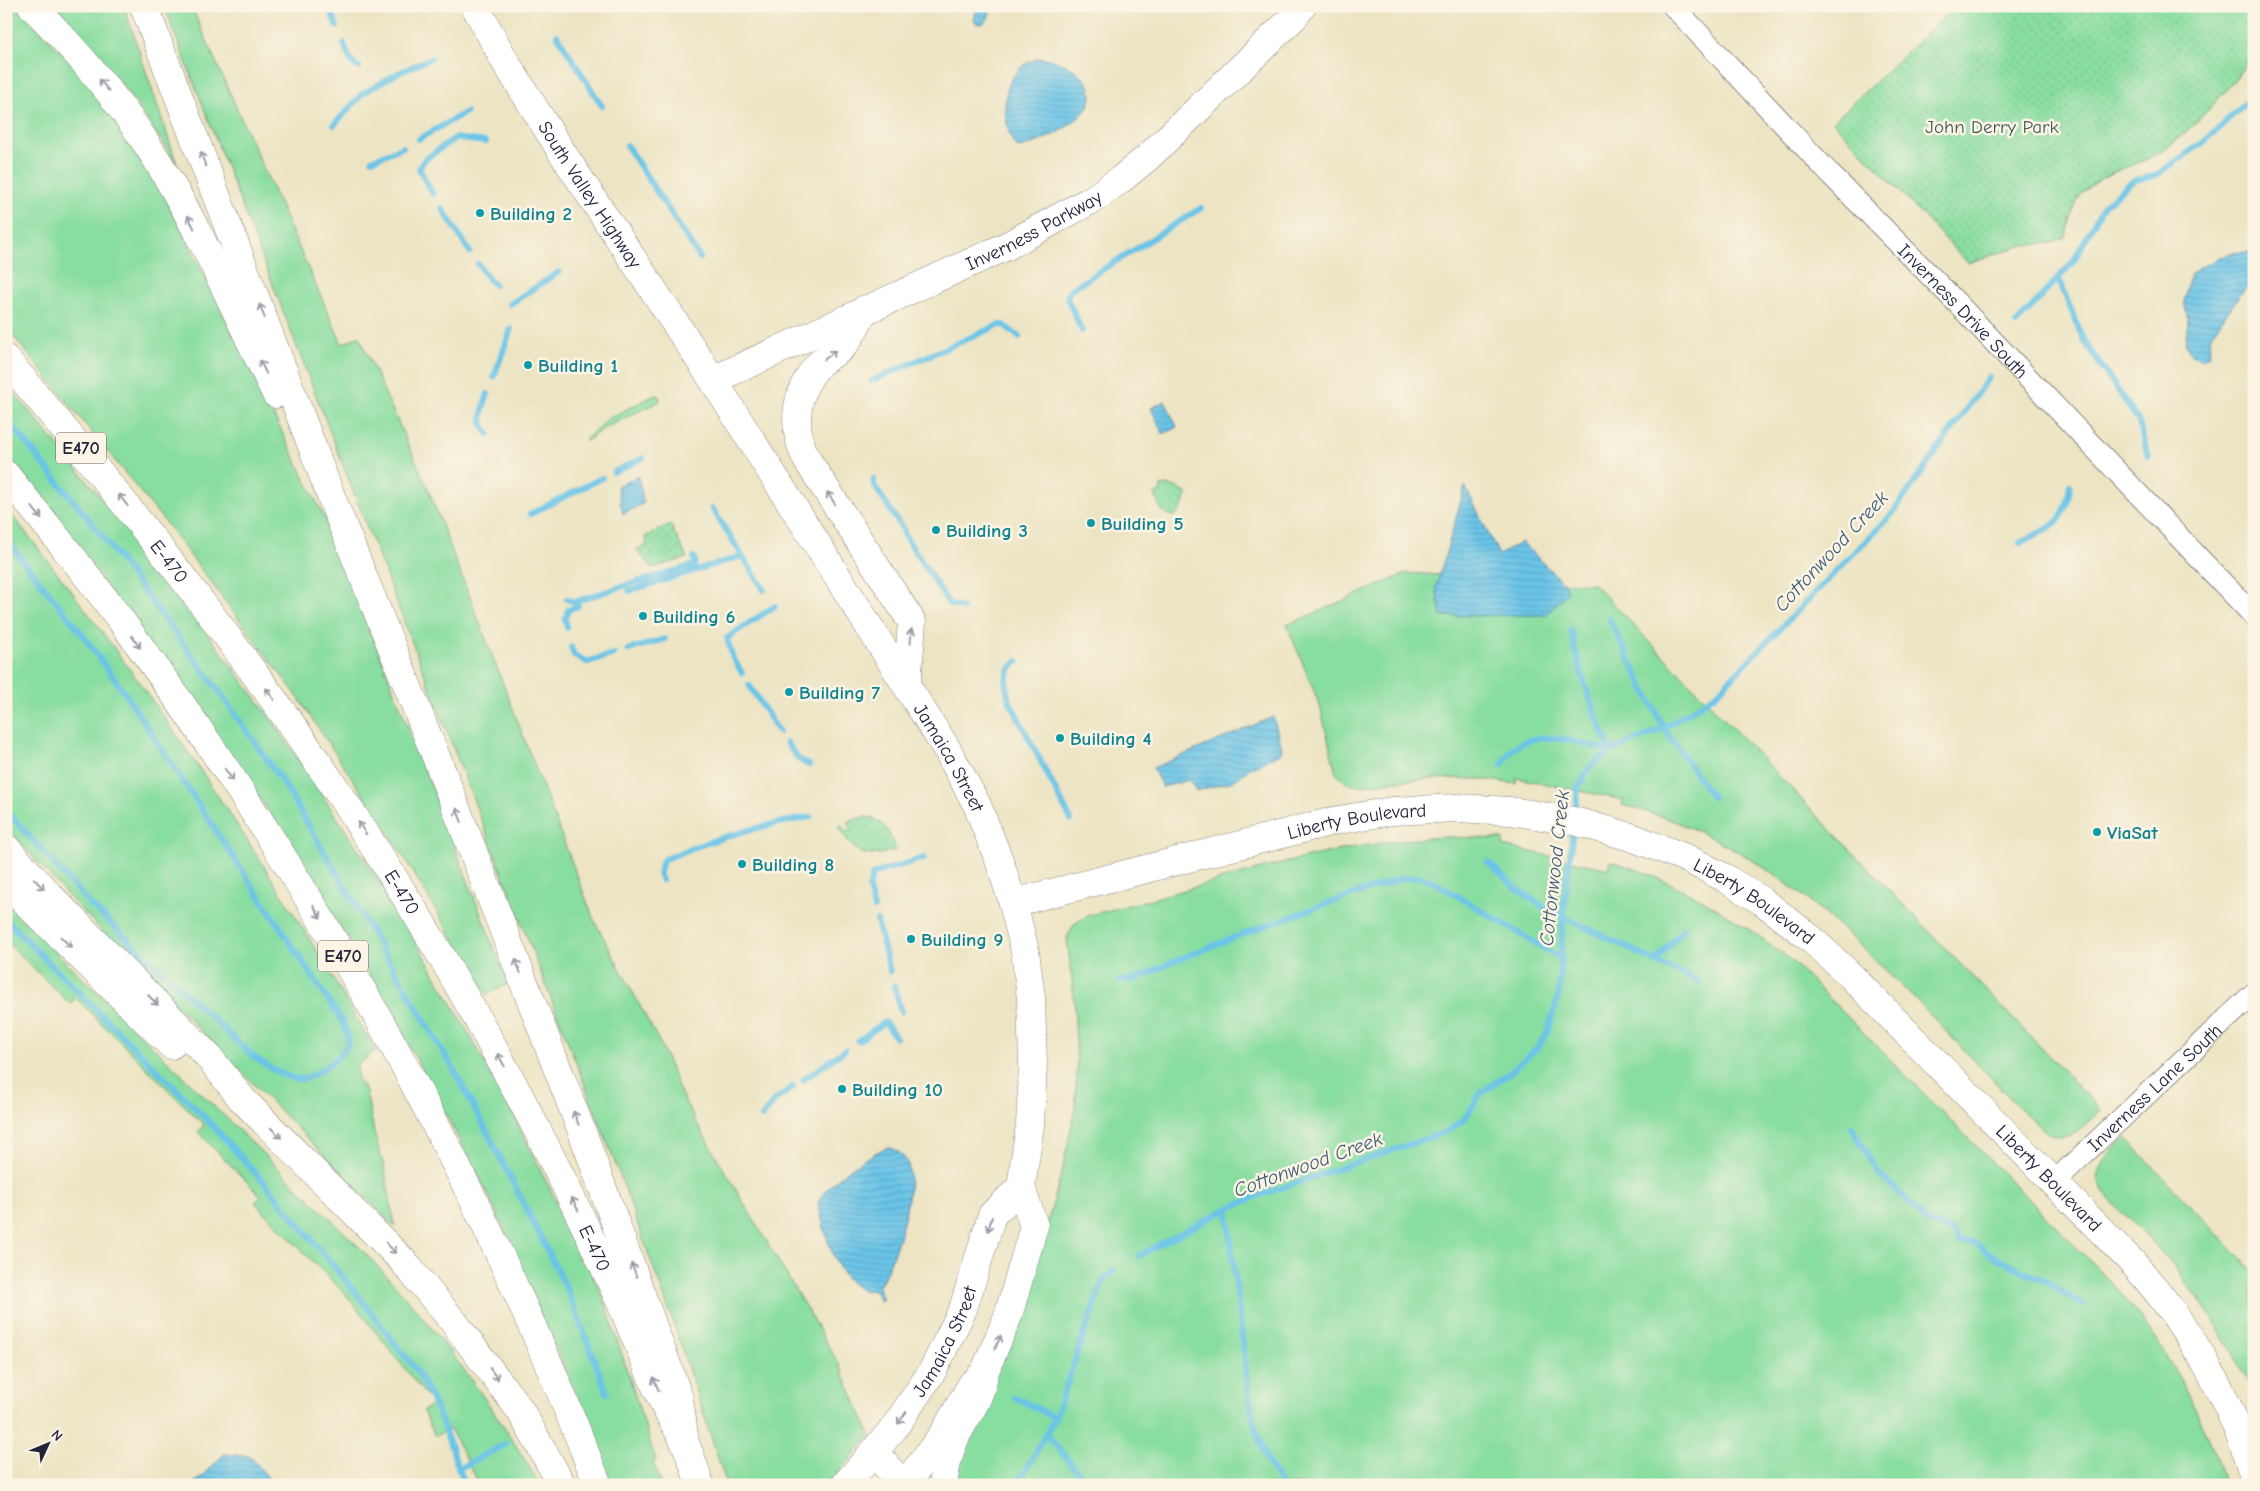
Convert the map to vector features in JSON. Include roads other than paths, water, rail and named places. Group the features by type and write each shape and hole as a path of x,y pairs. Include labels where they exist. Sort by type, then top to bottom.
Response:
{"main road":[{"path":"32,6 102,83 134,126 163,170 334,504"},
{"path":"144,6 334,504 439,764 584,1137 651,1316 679,1398 685,1444"},
{"name":"South Valley Highway","path":"475,6 510,70 565,157 713,380"},
{"name":"Inverness Parkway","path":"713,380 1026,236 1106,190 1163,142 1293,18 1302,6"},
{"path":"865,309 842,346 824,360 807,382 798,405 797,431 807,460 912,622 907,685"},
{"name":"E-470","path":"6,359 116,490 241,655 329,779 401,890 516,1088 595,1246 662,1400 685,1444 700,1485"},
{"name":"Jamaica Street","path":"713,380 907,685 970,791 1000,860 1013,903 1027,964 1032,1031 1032,1102 1020,1187 1034,1226 1008,1316 984,1373 972,1384 944,1433 904,1485"},
{"name":"E470","path":"6,475 100,593 182,705 252,810 339,950 413,1081 470,1190 521,1300 569,1411 598,1485"},
{"name":"Liberty Boulevard","path":"1013,903 1350,818 1432,808 1510,811 1569,820 1617,832 1659,846 1701,865 1753,895 1798,928 1852,977 2141,1272 2183,1327 2208,1369 2226,1403 2254,1478"},
{"path":"6,848 51,897 208,1056 242,1099 395,1253 453,1321 520,1410 562,1485"},
{"path":"6,883 195,1069 242,1099"},
{"name":"Jamaica Street","path":"845,1485 875,1453 920,1392 947,1345 974,1278 992,1215 1020,1187"},
{"path":"943,1485 946,1463 953,1444 983,1388 984,1373"},
{"path":"875,1453 904,1485"}],"street":[{"name":"Inverness Drive South","path":"1673,6 2254,616"},
{"name":"Inverness Lane South","path":"2054,1182 2254,993"}],"water":[{"path":"977,6 991,6 988,19 982,24 977,24 974,20"},
{"path":"1040,58 1059,62 1078,73 1090,89 1091,98 1087,108 1075,121 1046,139 1018,148 1012,140 1007,124 1005,103 1007,92 1014,75 1029,62"},
{"path":"2249,252 2254,256 2254,282 2243,291 2211,335 2209,355 2202,360 2192,355 2185,343 2188,321 2184,301 2190,275 2199,268 2230,253"},
{"path":"1165,401 1177,427 1163,434 1151,408"},
{"path":"638,476 644,503 623,514 617,486"},
{"path":"1465,486 1499,555 1522,542 1565,585 1567,592 1546,615 1441,616 1436,588"},
{"path":"1273,717 1282,748 1281,753 1250,768 1234,781 1196,791 1190,780 1162,787 1153,768"},
{"path":"889,1147 905,1159 910,1177 902,1228 890,1263 878,1288 883,1299 880,1301 875,1290 862,1291 852,1284 837,1264 824,1228 818,1204 821,1196 837,1179 870,1156"},
{"path":"224,1454 250,1456 274,1485 191,1485 203,1476"}],"waterway":[{"path":"329,6 337,27"},
{"path":"557,35 602,106"},
{"path":"344,43 351,61 359,67"},
{"path":"334,125 362,94 398,73 432,58"},
{"name":"Cottonwood Creek","path":"2016,324 2073,262 2104,205 2134,180 2155,176 2205,141 2254,95"},
{"path":"419,139 466,112"},
{"path":"433,194 419,169 424,160 455,138 486,142"},
{"path":"627,146 700,258"},
{"path":"372,160 403,147"},
{"path":"442,208 470,252"},
{"path":"1082,331 1067,298 1070,290 1201,208"},
{"path":"478,264 489,280 495,285"},
{"path":"510,304 559,272"},
{"path":"2058,278 2084,341 2138,420 2148,457"},
{"path":"871,381 999,325 1004,325 1019,337"},
{"path":"494,377 511,329"},
{"name":"Cottonwood Creek","path":"1575,816 1578,787 1590,767 1611,751 1664,728 1714,696 1893,513 1989,377"},
{"path":"488,394 482,420 489,434"},
{"path":"6,418 106,541 218,690 284,784 454,1070 568,1291 607,1393"},
{"path":"614,472 643,458"},
{"path":"530,514 602,478"},
{"path":"874,479 874,485 904,531"},
{"path":"2020,543 2056,523 2065,509 2070,485"},
{"path":"712,508 764,590"},
{"path":"904,534 949,604 962,608"},
{"path":"6,540 82,634 122,689 342,1021 347,1033 346,1047 343,1052 319,1072 300,1079 282,1074 255,1058 91,905 6,810"},
{"path":"629,591 742,556"},
{"path":"641,581 694,565 694,557"},
{"path":"567,599 574,602 639,581"},
{"path":"567,628 565,619 568,610 578,606"},
{"path":"742,673 732,656 727,638 775,606"},
{"path":"1609,619 1664,728 1712,797"},
{"path":"1571,630 1587,692 1611,751"},
{"path":"628,650 665,639"},
{"path":"571,647 574,655 587,662 614,654"},
{"path":"1018,661 1010,669 1007,678 1009,700 1071,820"},
{"path":"749,685 779,732"},
{"path":"1502,765 1511,751 1522,743 1536,738 1566,740 1611,751"},
{"path":"787,743 798,759 809,765"},
{"path":"662,880 659,874 663,860 681,852 773,824 811,817"},
{"name":"Cottonwood Creek","path":"1138,1256 1227,1209 1258,1196 1446,1132 1464,1120 1481,1093 1507,1075 1538,1047 1548,1031 1559,994 1563,918 1573,828"},
{"path":"874,908 869,889 873,874 924,858"},
{"path":"1488,862 1516,888 1545,908 1699,982"},
{"path":"1120,980 1140,977 1230,939 1403,878 1422,877 1436,883 1562,959"},
{"path":"6,920 210,1123 269,1188 356,1293 419,1374 438,1412 465,1485"},
{"path":"877,921 890,972"},
{"path":"1655,962 1684,928"},
{"path":"894,986 901,1012"},
{"path":"858,1041 885,1022 896,1038"},
{"path":"803,1080 845,1050"},
{"path":"762,1117 775,1100 793,1087"},
{"path":"1852,1127 1878,1173 1917,1210 1927,1223 1952,1230 1958,1241 1977,1244 1991,1255 2046,1282 2083,1305"},
{"path":"1227,1209 1251,1409 1263,1449 1271,1468 1282,1485"},
{"name":"Cottonwood Creek","path":"1017,1485 1055,1418 1098,1294 1104,1280 1114,1270"},
{"path":"1015,1397 1055,1418"},
{"path":"1046,1433 1088,1485"},
{"path":"458,1469 506,1444"}],"place":[{"name":"Building 2","path":"480,213"},
{"name":"Building 1","path":"528,365"},
{"name":"Building 5","path":"1091,523"},
{"name":"Building 3","path":"936,530"},
{"name":"Building 6","path":"643,616"},
{"name":"Building 7","path":"789,692"},
{"name":"Building 4","path":"1060,738"},
{"name":"ViaSat","path":"2097,832"},
{"name":"Building 8","path":"742,864"},
{"name":"Building 9","path":"911,939"},
{"name":"Building 10","path":"842,1089"}],"park label":[{"name":"John Derry Park","path":"1992,126"}]}
